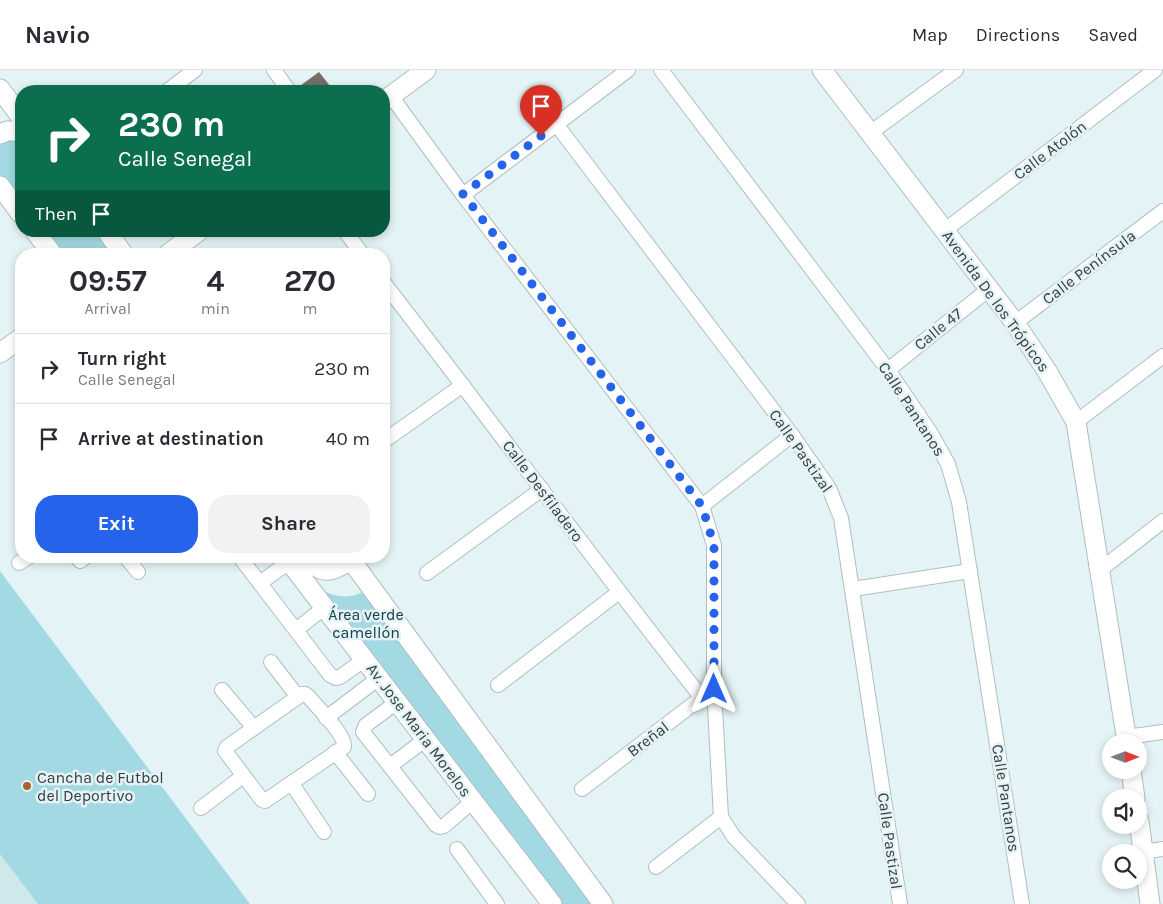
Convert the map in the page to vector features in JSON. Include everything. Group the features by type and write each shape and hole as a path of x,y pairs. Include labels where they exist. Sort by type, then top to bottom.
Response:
{"main road":[{"path":"390,97 426,70"},
{"name":"Avenida De los Trópicos","path":"822,70 988,289 1016,323 1047,371 1076,422 1125,734"},
{"path":"0,89 15,109"},
{"path":"0,134 15,130"},
{"path":"0,186 15,206"},
{"path":"39,237 48,248"},
{"path":"110,237 119,248"},
{"path":"176,248 191,237"},
{"path":"0,353 15,342"},
{"name":"Av. Jose Maria Morelos","path":"296,563 325,607 552,904"},
{"path":"305,563 328,571 339,568 344,563"},
{"path":"353,563 603,904"},
{"path":"1147,882 1150,904"}],"street":[{"path":"175,85 195,70"},
{"path":"274,70 285,85"},
{"path":"463,194 628,70"},
{"name":"Calle Pantanos","path":"661,70 888,370 930,432 948,464 959,502 1022,904"},
{"path":"870,133 956,70"},
{"name":"Calle Atolón","path":"945,230 1155,70"},
{"path":"390,102 702,506 714,545 714,689 722,817 734,837 794,903"},
{"name":"Calle Pastizal","path":"556,124 792,434 829,488 841,518 900,904"},
{"name":"Calle Península","path":"1016,323 1163,211"},
{"path":"349,237 358,248"},
{"name":"Calle 47","path":"888,370 988,289"},
{"name":"Calle Desfiladero","path":"390,291 702,698"},
{"path":"1076,422 1163,356"},
{"path":"390,437 462,385"},
{"path":"702,506 792,434"},
{"path":"427,573 542,489"},
{"path":"1100,570 1163,521"},
{"path":"131,563 138,572"},
{"path":"244,563 330,675 336,678 365,659"},
{"path":"260,583 286,563"},
{"path":"853,589 970,571"},
{"path":"498,685 619,592"},
{"path":"296,630 325,607"},
{"path":"271,662 298,697"},
{"path":"326,718 379,678"},
{"name":"Breñal","path":"582,789 714,689"},
{"path":"222,690 254,728"},
{"path":"305,694 345,743 344,747 265,801 262,800 225,751 298,697 305,694"},
{"path":"398,702 366,725 364,732 436,825 444,826 473,801"},
{"path":"1148,735 1163,732"},
{"path":"390,766 426,739"},
{"path":"335,752 368,794"},
{"path":"200,808 243,776"},
{"path":"292,784 324,832"},
{"path":"656,867 722,817"},
{"path":"458,849 497,904"},
{"path":"1147,851 1163,849"}],"shaded area":[{"path":"0,854 38,904 0,904"}],"green space":[{"path":"15,133 15,201 0,182 0,135"},
{"path":"44,237 103,237 111,248 53,248"},
{"path":"0,571 250,904 38,904 0,854"},
{"name":"Área verde camellón","path":"315,587 328,593 345,597 365,591 602,904 559,904"}],"building":[{"path":"319,72 329,85 301,85"}],"place":[{"name":"Cancha de Futbol del Deportivo","path":"27,786"}],"route":[{"path":"541,136 463,194 702,506 714,545 714,689"}]}
